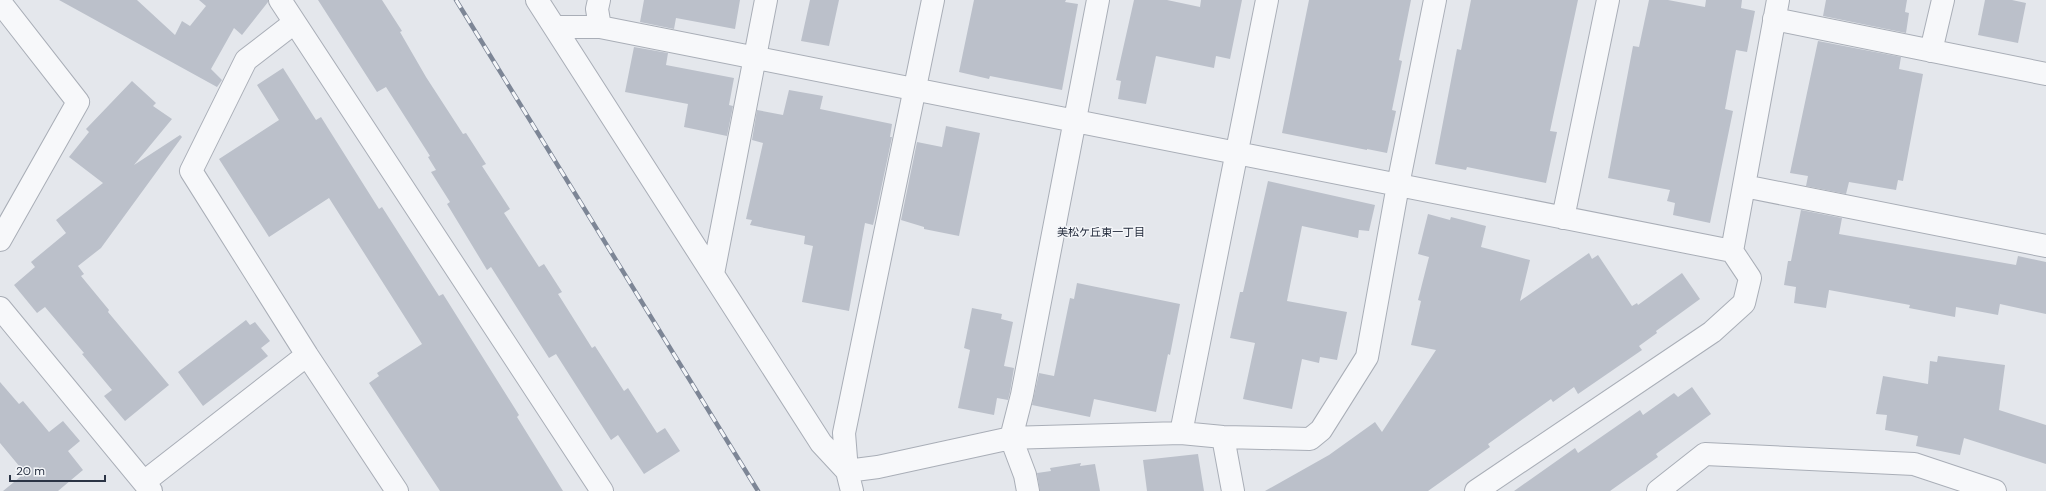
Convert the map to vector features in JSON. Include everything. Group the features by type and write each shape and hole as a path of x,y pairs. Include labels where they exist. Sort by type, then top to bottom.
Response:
{"street":[{"path":"280,0 602,491"},
{"path":"537,0 821,443 849,481"},
{"path":"599,0 597,9 600,28"},
{"path":"713,274 766,0"},
{"path":"849,481 844,433 933,0"},
{"path":"1028,491 1025,475 1011,438 1022,395 1098,0"},
{"path":"1181,433 1268,0"},
{"path":"849,481 878,467 1011,438 1181,433 1223,437 1310,439 1321,430 1367,357 1398,185 1435,0"},
{"path":"1563,218 1608,0"},
{"path":"1931,51 1943,0"},
{"path":"0,2 78,102 0,240"},
{"path":"1476,491 1712,332 1744,303 1750,278 1732,251 1776,10 1931,51 2046,74"},
{"path":"294,23 246,60 191,171 307,355 397,491"},
{"path":"554,27 600,28 755,57 916,88 1074,122 1732,251"},
{"path":"1744,186 2046,246"},
{"path":"0,308 148,487 307,355"},
{"path":"1223,437 1233,491"},
{"path":"1658,491 1705,454 1914,464 1995,491"}],"building":[{"path":"59,0 137,0 175,35 182,21 190,26 206,6 199,0 268,0 268,2 242,35 234,28 211,69 222,80 217,87"},
{"path":"318,0 382,0 402,31 400,32 426,77 463,134 466,133 486,164 482,166 510,209 504,213 539,267 544,264 562,292 558,294 592,348 595,346 624,391 628,388 657,433 665,428 680,451 644,474 618,435 611,440 556,354 549,358 491,267 487,270 447,204 450,202 431,172 436,170 428,157 430,156 386,87 377,92"},
{"path":"644,0 740,0 735,29 676,18 674,29 640,22"},
{"path":"810,0 839,0 829,46 801,41"},
{"path":"974,0 1066,0 1065,2 1078,4 1062,90 990,76 989,79 959,72"},
{"path":"1134,0 1167,0 1200,7 1201,0 1242,0 1230,59 1216,56 1214,68 1156,56 1146,104 1118,99 1121,81 1116,80"},
{"path":"1309,0 1411,0 1399,60 1402,61 1392,110 1396,111 1387,153 1282,133"},
{"path":"1471,0 1578,0 1550,131 1557,132 1546,183 1467,167 1466,170 1435,164 1457,49 1461,50"},
{"path":"1649,0 1668,0 1705,7 1706,0 1742,0 1741,8 1755,11 1747,52 1736,50 1725,109 1733,111 1710,223 1673,215 1675,203 1667,201 1670,190 1608,178 1633,46 1639,47"},
{"path":"1826,0 1907,0 1905,12 1909,13 1906,33 1823,16"},
{"path":"1985,0 2012,0 2026,3 2018,43 1978,35"},
{"path":"1818,41 1901,57 1899,69 1923,74 1903,181 1898,180 1896,190 1849,182 1846,194 1806,186 1808,176 1790,173"},
{"path":"634,47 668,53 666,65 734,78 729,105 733,106 727,136 684,127 688,104 625,92"},
{"path":"283,68 316,120 321,117 379,209 382,207 439,296 443,294 519,415 517,417 563,491 440,491 369,383 379,376 377,373 422,344 329,198 269,237 219,159 279,120 257,85"},
{"path":"132,81 156,103 153,106 172,119 134,165 180,135 182,137 101,248 78,266 84,274 81,276 109,310 108,312 169,385 125,421 104,396 112,390 82,354 84,353 45,307 37,313 14,285 35,267 31,262 66,233 56,220 103,183 69,157 89,132 86,129"},
{"path":"789,90 823,96 820,109 892,124 890,137 892,137 876,213 873,225 865,223 849,311 802,302 813,246 804,244 805,236 750,225 752,220 746,219 763,143 752,140 757,110 783,115"},
{"path":"946,126 980,133 959,236 924,229 924,227 901,220 917,142 942,147"},
{"path":"1268,181 1375,205 1369,231 1359,230 1358,238 1302,226 1287,301 1347,312 1337,360 1320,357 1319,363 1302,359 1292,409 1243,399 1255,343 1230,338 1240,292 1243,292"},
{"path":"1801,210 1842,218 1839,234 2016,265 2018,256 2046,262 2046,314 2000,304 1998,315 1956,307 1955,317 1909,308 1910,305 1829,290 1826,308 1794,303 1796,287 1784,285 1788,261 1791,261"},
{"path":"1428,214 1450,220 1451,217 1486,226 1481,247 1530,260 1520,301 1589,253 1592,259 1598,255 1632,306 1637,303 1638,305 1682,273 1700,299 1656,331 1657,333 1639,346 1642,350 1578,394 1574,387 1553,402 1551,399 1488,444 1490,447 1428,491 1265,491 1329,455 1375,422 1382,432 1436,350 1411,345 1421,301 1418,300 1429,257 1418,254"},
{"path":"1077,283 1180,304 1170,355 1168,354 1156,412 1094,399 1090,417 1032,405 1039,373 1054,376 1070,298 1074,299"},
{"path":"972,308 1002,314 1001,319 1013,322 1004,366 1014,368 1010,392 1008,400 997,398 994,415 958,408 970,350 964,348"},
{"path":"246,320 250,325 255,322 270,341 261,348 268,356 203,406 178,372"},
{"path":"1938,356 2005,365 1999,410 2046,425 2046,464 1964,438 1960,455 1916,446 1918,436 1885,430 1887,415 1876,414 1883,376 1928,384 1930,361 1937,362"},
{"path":"0,382 19,404 23,401 49,432 63,421 80,441 68,451 83,470 58,491 3,491 25,473 0,443"},
{"path":"1692,387 1711,414 1656,454 1658,457 1610,491 1514,491 1575,448 1578,453 1640,410 1643,415 1674,393 1678,397"},
{"path":"1198,454 1204,491 1147,491 1143,460"},
{"path":"1081,463 1080,466 1095,464 1100,491 1040,491 1037,473 1051,471 1050,468"}],"railway":[{"path":"456,0 758,491"}],"district":[{"name":"美松ケ丘東一丁目","path":"1101,232"}]}
